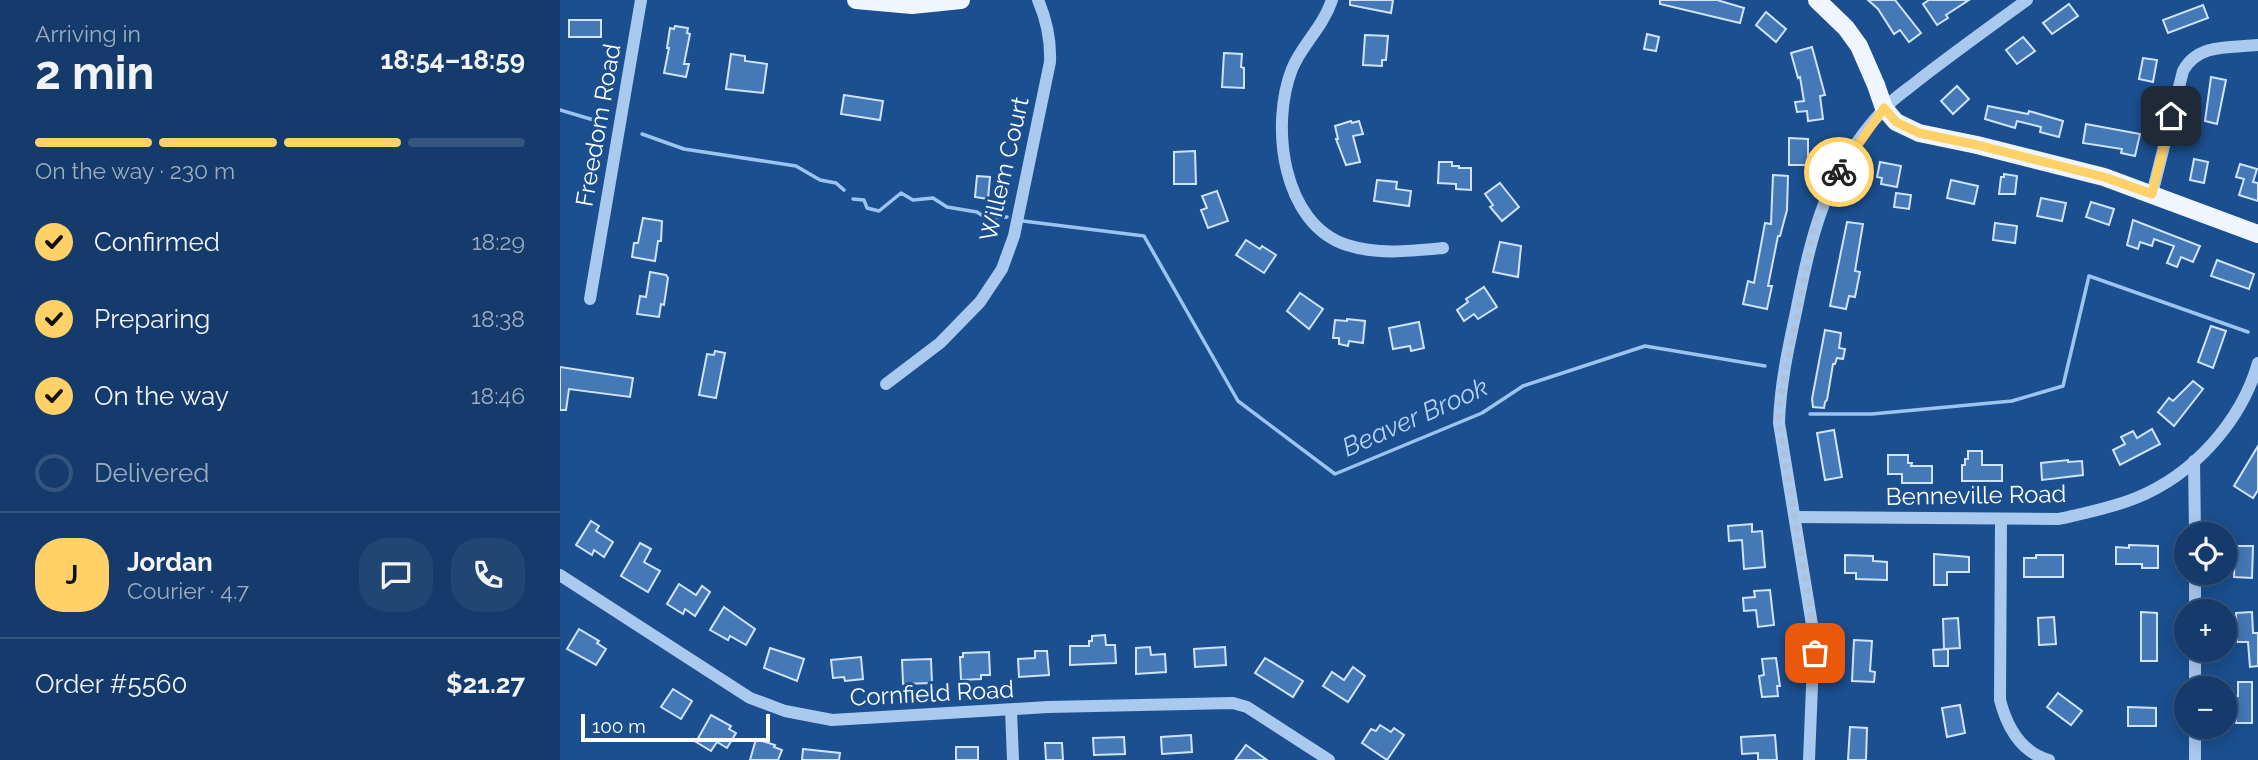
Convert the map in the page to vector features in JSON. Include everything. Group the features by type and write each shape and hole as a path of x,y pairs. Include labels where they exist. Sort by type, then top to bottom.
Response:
{"main road":[{"path":"856,0 912,5 961,0"},
{"path":"1816,0 1846,28 1858,46 1884,108 1896,122 1919,133 2104,177 2258,234"}],"street":[{"name":"Freedom Road","path":"590,299 641,0"},
{"name":"Willem Court","path":"886,384 940,343 980,302 1002,269 1014,236 1049,62 1051,41 1038,0"},
{"path":"1332,0 1322,25 1292,68 1284,100 1283,145 1288,172 1297,197 1304,212 1318,228 1332,239 1348,246 1378,251 1443,248"},
{"path":"1809,760 1814,645 1779,423 1780,399 1806,259 1823,201 1833,181 1848,155 1884,108 1965,44 2027,0"},
{"path":"2152,194 2183,71 2192,56 2212,49 2258,45"},
{"name":"Benneville Road","path":"1795,517 2059,519 2097,511 2161,486 2194,461 2220,435 2243,400 2258,363"},
{"path":"2194,461 2195,522"},
{"path":"2001,520 2000,700 2013,734 2026,748 2049,760"},
{"name":"Cornfield Road","path":"560,575 750,698 785,711 832,720 1048,706 1233,703 1247,707 1329,760"},
{"path":"1011,710 1013,760"},
{"path":"2195,739 2195,760"}],"building":[{"path":"1350,0 1393,0 1391,13 1350,5"},
{"path":"1660,0 1717,0 1744,8 1740,23 1660,4"},
{"path":"1868,0 1895,0 1921,33 1909,42 1900,30 1894,34 1878,9"},
{"path":"1929,0 1969,0 1946,15 1948,18 1937,25 1923,4"},
{"path":"2069,4 2078,16 2052,34 2043,23"},
{"path":"2203,5 2208,18 2168,33 2163,20"},
{"path":"1766,12 1786,29 1776,42 1756,25"},
{"path":"569,20 601,20 601,37 569,37"},
{"path":"675,26 688,28 687,33 690,34 684,64 689,64 686,77 664,73 670,28 674,29"},
{"path":"1647,34 1659,37 1656,51 1644,49"},
{"path":"1365,35 1388,36 1386,60 1382,60 1382,66 1363,65"},
{"path":"2023,37 2035,51 2017,64 2006,50"},
{"path":"1812,47 1825,95 1820,96 1823,119 1808,121 1807,111 1797,112 1795,102 1804,101 1800,77 1798,78 1791,53"},
{"path":"1224,53 1242,54 1244,88 1222,87"},
{"path":"731,54 745,56 745,61 767,64 763,93 726,89"},
{"path":"2143,58 2157,60 2153,82 2139,79"},
{"path":"2211,77 2226,80 2217,124 2205,121"},
{"path":"1957,86 1969,99 1953,114 1941,101"},
{"path":"844,95 883,101 880,120 841,114"},
{"path":"1988,106 2028,114 2029,111 2063,121 2059,137 2040,132 2041,127 2017,121 2015,128 1985,119"},
{"path":"1359,121 1363,134 1353,136 1360,162 1346,165 1336,139 1335,126"},
{"path":"2086,124 2140,134 2135,156 2121,153 2122,149 2083,143"},
{"path":"1789,138 1808,139 1808,165 1789,165"},
{"path":"1195,151 1196,184 1174,184 1174,152"},
{"path":"2194,159 2208,162 2204,183 2190,180"},
{"path":"1439,162 1452,162 1452,166 1471,168 1471,190 1456,189 1456,184 1438,183"},
{"path":"1880,162 1901,166 1897,187 1881,184 1882,178 1877,177"},
{"path":"2240,164 2257,169 2253,182 2258,183 2258,201 2239,195 2244,179 2236,177"},
{"path":"2004,174 2017,176 2015,194 1999,194 2001,177 2004,177"},
{"path":"1773,175 1788,176 1787,210 1778,236 1768,286 1772,286 1767,309 1743,304 1748,281 1754,283 1765,223 1771,224"},
{"path":"977,176 990,177 988,199 975,197"},
{"path":"1377,180 1397,182 1396,189 1411,191 1409,206 1374,201"},
{"path":"1951,180 1978,186 1974,204 1947,198"},
{"path":"1500,183 1519,207 1502,221 1490,207 1493,205 1485,194"},
{"path":"1217,191 1228,221 1208,228 1201,210 1207,208 1202,196"},
{"path":"1896,193 1911,195 1909,209 1894,207"},
{"path":"2041,198 2066,203 2062,221 2037,216"},
{"path":"2091,202 2114,209 2109,225 2086,217"},
{"path":"643,218 662,221 661,241 658,241 655,261 632,257"},
{"path":"2133,220 2200,246 2193,262 2181,257 2177,267 2167,263 2174,246 2154,239 2152,246 2140,242 2138,249 2127,245"},
{"path":"1847,222 1863,224 1855,271 1860,272 1855,297 1849,296 1846,309 1830,306"},
{"path":"1995,223 2017,226 2015,243 1993,240"},
{"path":"1246,240 1276,255 1264,273 1236,255"},
{"path":"1500,242 1521,246 1518,277 1493,272"},
{"path":"2217,260 2254,274 2249,289 2211,276"},
{"path":"650,272 666,275 668,278 664,305 661,304 659,317 637,314 640,296 646,297"},
{"path":"1484,287 1497,307 1478,319 1474,314 1464,321 1457,310 1468,302 1466,299"},
{"path":"1300,293 1323,309 1309,329 1287,311"},
{"path":"1335,320 1365,321 1363,343 1349,341 1348,346 1339,344 1339,338 1333,338"},
{"path":"1419,322 1424,348 1411,351 1410,346 1393,349 1389,328"},
{"path":"2211,326 2226,331 2213,368 2198,362"},
{"path":"1825,330 1841,333 1839,348 1845,349 1843,359 1837,358 1833,364 1824,408 1813,407 1812,399"},
{"path":"715,351 725,353 716,398 699,395 707,354 714,355"},
{"path":"560,367 633,378 630,397 569,389 566,410 560,410"},
{"path":"2193,381 2203,389 2174,426 2158,412 2169,398 2173,401"},
{"path":"2152,429 2160,444 2120,465 2113,450 2125,444 2121,437 2133,431 2137,438"},
{"path":"1834,430 1842,477 1825,480 1817,433"},
{"path":"2258,446 2258,490 2253,498 2234,486"},
{"path":"1968,451 1982,451 1982,465 2002,465 2002,481 1962,481 1962,465 1965,465 1965,459 1968,459"},
{"path":"1888,455 1908,455 1908,463 1912,463 1911,466 1932,466 1932,483 1902,483 1902,474 1888,474"},
{"path":"2082,461 2083,475 2042,480 2041,463"},
{"path":"591,521 599,526 596,531 613,542 604,557 594,550 592,555 576,545"},
{"path":"1752,524 1752,532 1762,531 1765,567 1744,569 1742,540 1729,541 1728,526"},
{"path":"640,543 651,549 644,562 660,571 648,592 621,576"},
{"path":"2129,545 2158,546 2158,568 2142,568 2142,564 2116,564 2116,547 2129,548"},
{"path":"2237,546 2253,546 2252,578 2237,577"},
{"path":"1934,554 1969,557 1969,572 1947,572 1947,585 1934,585"},
{"path":"1845,555 1873,556 1873,561 1887,562 1887,580 1856,579 1856,573 1845,573"},
{"path":"2036,555 2063,555 2063,577 2024,577 2024,558 2036,558"},
{"path":"679,584 696,595 702,586 710,592 695,616 685,609 683,614 667,604"},
{"path":"1770,590 1774,625 1758,627 1756,610 1744,611 1743,598 1755,597 1754,591"},
{"path":"724,607 755,629 746,645 730,636 728,640 710,630"},
{"path":"2141,612 2157,613 2157,661 2141,661"},
{"path":"2252,612 2253,633 2258,633 2258,666 2250,667 2248,642 2237,642 2237,613"},
{"path":"2054,617 2056,644 2039,645 2038,618"},
{"path":"1958,618 1960,648 1944,649 1943,619"},
{"path":"579,629 599,641 597,643 606,649 596,665 567,649"},
{"path":"1105,635 1106,645 1115,645 1116,663 1070,665 1070,646 1089,646 1092,636"},
{"path":"1854,640 1872,641 1870,671 1875,672 1874,682 1852,681"},
{"path":"1150,647 1151,655 1165,654 1166,672 1136,674 1136,648"},
{"path":"1225,647 1226,665 1195,667 1194,649"},
{"path":"770,648 804,659 797,681 764,668"},
{"path":"1948,649 1948,666 1934,666 1933,650"},
{"path":"1035,651 1047,651 1049,675 1019,677 1018,659 1035,658"},
{"path":"989,652 990,675 981,675 981,679 961,680 960,657 963,657 963,653"},
{"path":"861,657 863,679 845,681 844,677 833,678 831,660"},
{"path":"1265,658 1303,681 1293,697 1255,673"},
{"path":"1776,658 1780,686 1777,686 1778,696 1762,697 1759,676 1764,675 1762,659"},
{"path":"931,659 932,683 903,684 902,660"},
{"path":"1353,667 1365,676 1348,702 1323,686 1332,672 1344,680"},
{"path":"2238,682 2252,682 2252,723 2237,723"},
{"path":"673,689 692,701 681,719 661,707"},
{"path":"2058,693 2082,711 2071,725 2047,707"},
{"path":"1960,705 1965,733 1947,737 1942,708"},
{"path":"2128,707 2156,708 2156,726 2128,726"},
{"path":"711,715 731,726 729,729 736,733 727,748 717,742 711,751 696,742"},
{"path":"1380,725 1391,732 1394,728 1404,735 1387,760 1362,743 1371,729 1376,731"},
{"path":"1850,727 1867,728 1866,760 1848,760"},
{"path":"1191,735 1192,752 1162,754 1161,737"},
{"path":"1775,735 1777,760 1758,760 1758,753 1742,754 1741,737"},
{"path":"1124,737 1125,754 1094,755 1093,738"},
{"path":"756,739 782,750 778,760 750,760"},
{"path":"1045,743 1062,743 1063,760 1046,760"},
{"path":"1246,745 1267,760 1235,760"},
{"path":"956,747 978,747 978,760 956,760"},
{"path":"803,749 840,753 839,760 802,760"}],"waterway":[{"name":"Beaver Brook","path":"560,110 597,121"},
{"name":"Beaver Brook","path":"642,134 684,149 796,166 820,180 836,183 844,190"},
{"name":"Beaver Brook","path":"853,199 864,200 867,208 879,211 901,193 913,200 933,198 947,207 977,212 986,218 1007,217"},
{"name":"Beaver Brook","path":"1023,221 1144,236 1238,401 1335,474 1482,413 1523,386 1645,346 1765,366"},
{"name":"Beaver Brook","path":"1810,414 1872,414 2012,401 2063,386 2089,276 2248,332"}],"way so far":[{"path":"1815,653 1812,620 1779,423 1780,399 1806,259 1823,201 1839,172"}],"route":[{"path":"1839,172 1848,155 1884,108 1896,122 1919,133 2104,177 2152,194 2171,116"}]}
